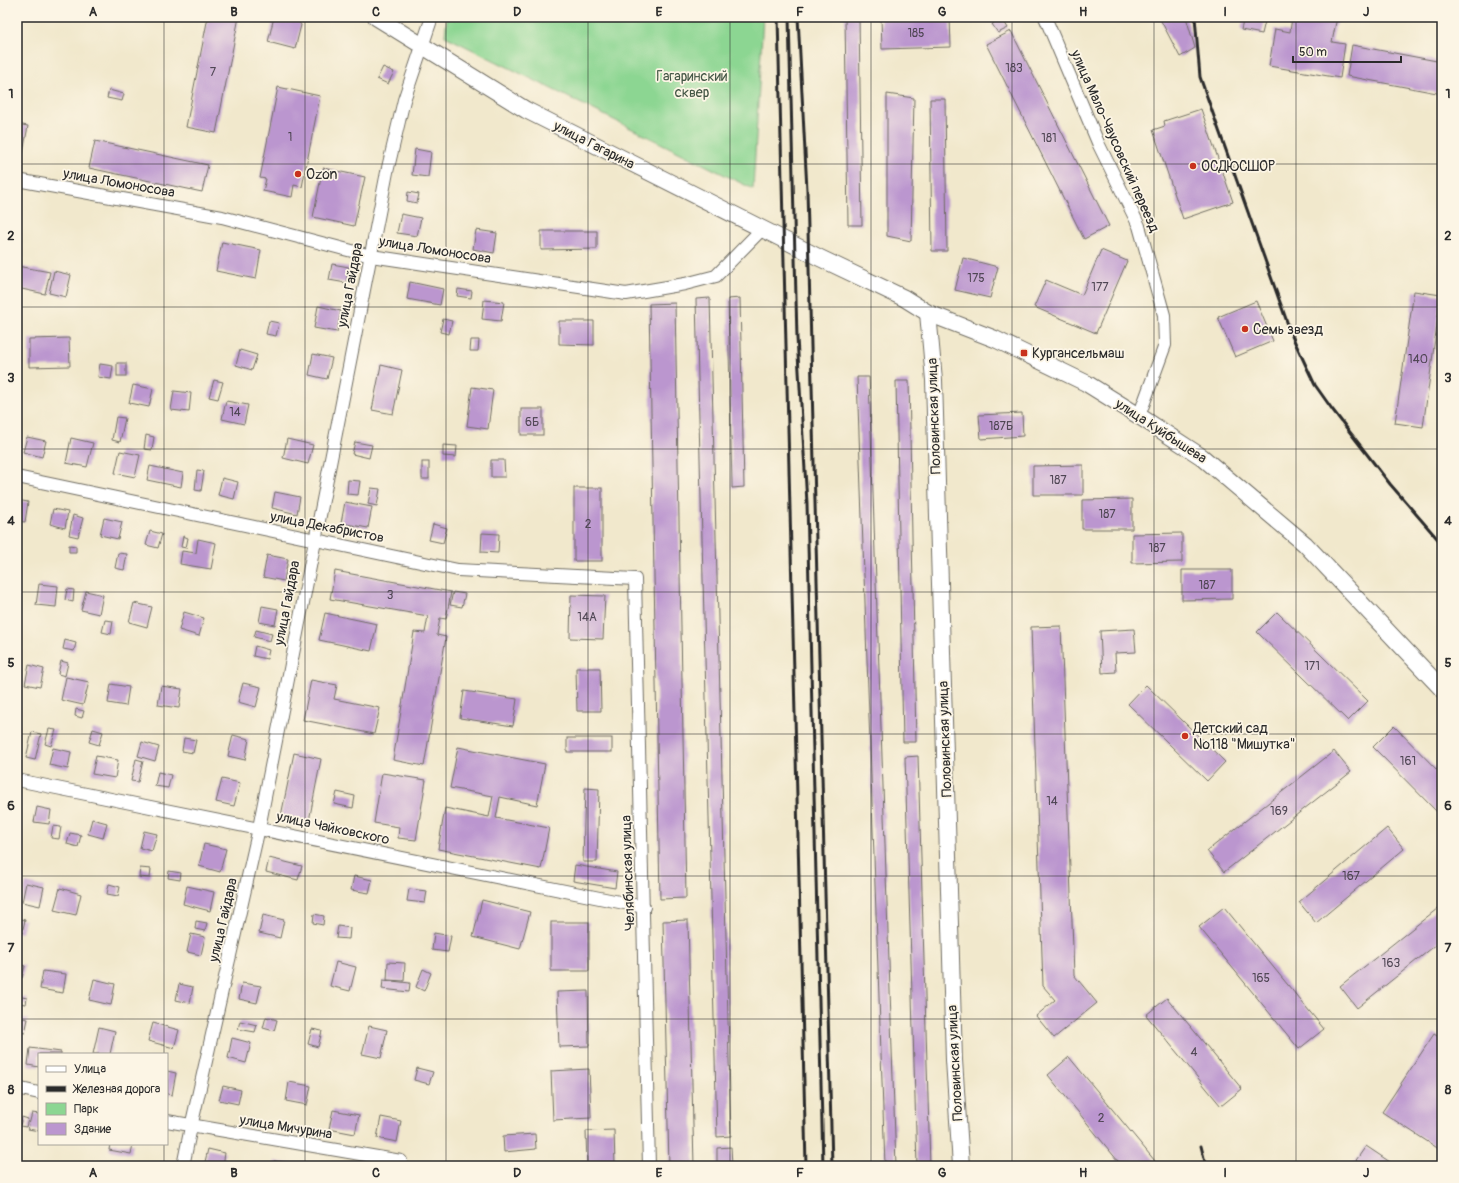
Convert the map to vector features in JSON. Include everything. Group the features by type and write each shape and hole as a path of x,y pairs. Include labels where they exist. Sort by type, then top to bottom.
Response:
{"main road":[{"name":"улица Гагарина","path":"376,17 526,110 820,258"},
{"name":"улица Куйбышева","path":"820,258 899,296 928,313 995,339 1086,383 1202,457 1305,544 1442,689"},
{"name":"Половинская улица","path":"928,313 934,380 954,1060 961,1166"}],"street":[{"name":"улица Гайдара","path":"183,1166 190,1127 259,828 314,539 387,172 404,100 432,17"},
{"name":"улица Мало-Чаусовский переезд","path":"1045,17 1100,144 1139,226 1164,315 1165,345 1139,416"},
{"name":"улица Ломоносова","path":"17,180 222,217 371,256 626,294 685,284 716,276 762,229"},
{"name":"улица Декабристов","path":"17,477 458,570 635,579"},
{"name":"Челябинская улица","path":"635,579 649,1166"},
{"name":"улица Чайковского","path":"17,780 644,907"},
{"path":"17,1088 38,1093"},
{"name":"улица Мичурина","path":"168,1121 190,1127 401,1160"}],"green space":[{"name":"Гагаринский сквер","path":"447,17 763,17 753,189 445,36"}],"building":[{"path":"208,17 239,17 216,133 186,127"},
{"path":"274,17 295,17 301,25 295,49 268,42"},
{"path":"845,17 859,17 862,225 848,225"},
{"path":"950,17 951,47 882,49 881,18"},
{"path":"1159,17 1186,17 1195,48 1180,57"},
{"path":"1244,17 1266,17 1262,34 1241,30"},
{"path":"1292,17 1337,17 1332,42 1345,44 1340,78 1269,66 1275,29 1290,32"},
{"path":"1002,18 1008,28 998,33 992,24"},
{"path":"1011,31 1109,226 1084,239 986,44"},
{"path":"1352,45 1442,62 1442,94 1347,76"},
{"path":"383,67 394,72 388,84 377,79"},
{"path":"278,87 320,96 302,187 294,185 292,197 263,191 266,179 260,178"},
{"path":"109,90 124,94 122,101 107,98"},
{"path":"887,94 914,98 911,241 887,236"},
{"path":"930,99 945,99 947,251 932,251"},
{"name":"ОСДЮСШОР","path":"1201,109 1233,202 1183,219 1153,130 1165,126 1164,121"},
{"path":"17,124 28,126 23,153 17,152"},
{"path":"95,141 208,165 202,192 89,168"},
{"path":"415,149 431,152 428,177 412,175"},
{"path":"323,168 365,177 354,226 313,217"},
{"path":"408,192 419,194 417,203 407,201"},
{"path":"401,214 421,218 417,236 397,233"},
{"path":"476,230 497,233 494,253 473,249"},
{"path":"541,231 597,231 597,249 541,250"},
{"path":"222,242 261,250 256,279 216,271"},
{"path":"1101,250 1127,261 1096,333 1034,307 1046,280 1082,295"},
{"path":"963,258 998,267 990,298 955,290"},
{"path":"332,264 349,267 346,283 329,280"},
{"path":"17,266 50,272 45,294 17,288"},
{"path":"54,271 71,275 66,297 49,293"},
{"path":"410,282 443,289 440,305 407,299"},
{"path":"458,289 472,291 471,298 457,296"},
{"path":"1414,291 1441,295 1423,427 1395,423"},
{"path":"710,298 731,1136 717,1137 696,299"},
{"path":"740,298 744,487 732,488 728,299"},
{"path":"484,300 504,302 501,321 482,319"},
{"name":"Семь звезд","path":"1256,301 1273,341 1235,357 1218,317"},
{"path":"675,303 686,898 660,899 649,304"},
{"path":"318,306 341,311 337,332 314,328"},
{"path":"443,319 452,321 449,334 440,332"},
{"path":"269,321 279,323 276,336 266,334"},
{"path":"559,321 594,321 594,345 559,344"},
{"path":"69,338 70,366 29,367 29,339"},
{"path":"471,340 479,340 478,351 470,351"},
{"path":"240,350 257,355 252,370 236,365"},
{"path":"313,354 332,358 327,379 309,375"},
{"path":"117,363 126,363 126,376 117,376"},
{"path":"100,364 113,366 111,379 98,377"},
{"path":"381,365 402,370 393,414 372,410"},
{"path":"857,377 869,377 896,1166 885,1166"},
{"path":"214,380 223,382 218,399 209,397"},
{"path":"896,381 909,381 916,742 903,742"},
{"path":"133,385 153,389 149,407 129,403"},
{"path":"472,387 493,390 488,429 467,426"},
{"path":"174,391 191,393 189,412 171,410"},
{"path":"226,401 248,405 244,424 222,419"},
{"path":"17,408 22,409 18,429 17,429"},
{"path":"521,409 543,409 543,435 521,435"},
{"path":"1022,413 1023,436 981,439 979,415"},
{"path":"116,417 125,418 120,442 112,440"},
{"path":"146,435 154,437 152,450 144,449"},
{"path":"27,437 46,441 42,457 23,452"},
{"path":"71,438 93,443 87,467 66,463"},
{"path":"287,439 313,445 308,464 283,458"},
{"path":"355,442 372,445 369,458 352,454"},
{"path":"443,445 457,446 456,457 443,456"},
{"path":"120,451 140,455 135,477 115,473"},
{"path":"491,460 504,460 505,477 491,477"},
{"path":"422,462 429,462 429,479 422,479"},
{"path":"1083,465 1083,495 1033,495 1033,466"},
{"path":"150,466 183,473 181,487 147,480"},
{"path":"197,470 204,471 201,491 195,490"},
{"path":"222,478 238,482 234,499 218,495"},
{"path":"348,480 360,481 358,495 347,494"},
{"path":"371,488 380,489 377,506 368,504"},
{"path":"574,488 602,488 602,561 574,561"},
{"path":"275,492 300,497 297,514 272,508"},
{"path":"1132,499 1132,529 1082,529 1082,500"},
{"path":"17,500 28,502 25,522 17,521"},
{"path":"345,502 372,507 368,528 341,523"},
{"path":"53,509 68,512 65,528 50,524"},
{"path":"73,515 83,518 78,537 69,535"},
{"path":"104,518 122,522 118,539 100,535"},
{"path":"433,524 447,528 443,543 429,540"},
{"path":"150,531 162,534 158,548 146,545"},
{"path":"482,533 499,534 498,553 481,552"},
{"path":"1182,533 1182,562 1132,563 1132,534"},
{"path":"183,536 188,538 186,548 181,547"},
{"path":"198,539 216,543 211,569 180,564 182,551 196,553"},
{"path":"69,545 76,546 76,552 69,552"},
{"path":"118,553 127,554 124,570 115,568"},
{"path":"267,555 288,559 284,581 263,577"},
{"path":"1182,570 1232,570 1232,599 1182,600"},
{"path":"335,571 451,592 446,619 440,618 437,635 446,637 424,766 393,760 414,632 425,633 428,616 330,599"},
{"path":"39,584 58,586 56,607 36,605"},
{"path":"67,589 74,590 73,602 65,600"},
{"path":"86,591 103,595 99,614 81,610"},
{"path":"453,592 465,594 462,607 450,605"},
{"path":"571,595 605,596 603,639 570,638"},
{"path":"134,603 152,607 147,627 129,622"},
{"path":"262,606 278,609 275,625 259,622"},
{"path":"184,612 204,618 199,636 179,630"},
{"path":"1277,612 1368,701 1348,721 1257,632"},
{"path":"325,613 377,624 371,651 319,640"},
{"path":"105,620 113,621 111,634 102,632"},
{"path":"1061,626 1074,975 1097,1003 1054,1038 1036,1016 1055,1000 1043,986 1031,627"},
{"path":"1134,629 1136,652 1115,653 1116,672 1102,673 1100,631"},
{"path":"256,630 272,634 270,641 254,637"},
{"path":"65,640 76,643 74,651 63,649"},
{"path":"255,646 269,650 267,659 253,656"},
{"path":"61,661 68,663 65,676 58,674"},
{"path":"29,665 44,669 40,687 25,684"},
{"path":"576,668 600,668 601,711 577,711"},
{"path":"66,677 89,682 83,705 61,700"},
{"path":"311,680 337,685 334,699 380,708 374,734 303,720"},
{"path":"243,683 261,687 256,707 238,702"},
{"path":"111,684 129,687 126,706 108,703"},
{"path":"1146,685 1225,762 1207,781 1128,704"},
{"path":"161,686 182,689 179,708 158,705"},
{"path":"464,691 517,699 513,726 460,718"},
{"path":"76,709 84,711 82,718 75,716"},
{"path":"1394,726 1442,775 1442,817 1373,747"},
{"path":"49,729 56,730 51,746 45,744"},
{"path":"93,729 103,732 99,745 89,742"},
{"path":"32,732 41,734 35,760 26,758"},
{"path":"233,735 249,739 245,760 228,756"},
{"path":"184,738 196,740 193,753 182,751"},
{"path":"567,738 612,738 612,752 567,752"},
{"path":"142,742 159,747 155,761 138,756"},
{"path":"458,747 545,764 537,805 500,797 496,818 549,828 541,869 438,849 445,808 489,817 493,796 450,788"},
{"path":"53,748 71,752 68,769 49,765"},
{"path":"1334,751 1351,772 1224,872 1207,851"},
{"path":"294,753 321,759 309,821 281,816"},
{"path":"96,756 118,760 115,778 92,774"},
{"path":"918,756 930,1166 917,1166 905,757"},
{"path":"136,759 143,761 138,782 131,781"},
{"path":"158,772 171,775 168,788 155,786"},
{"path":"382,773 426,780 416,840 398,838 399,827 374,823"},
{"path":"222,779 240,783 234,806 216,802"},
{"path":"585,788 599,789 597,862 583,862"},
{"path":"337,792 355,796 353,808 334,804"},
{"path":"37,807 51,810 49,824 34,822"},
{"path":"92,819 107,823 103,838 88,834"},
{"path":"53,826 61,827 59,839 51,838"},
{"path":"1387,828 1404,849 1316,923 1299,902"},
{"path":"144,831 157,834 152,851 140,848"},
{"path":"70,833 81,835 78,847 67,844"},
{"path":"204,844 226,849 220,872 199,866"},
{"path":"269,858 302,866 298,880 266,872"},
{"path":"575,865 617,872 615,888 573,881"},
{"path":"140,868 151,869 150,878 139,877"},
{"path":"169,871 181,873 180,880 168,878"},
{"path":"354,876 372,880 369,893 351,890"},
{"path":"26,883 44,887 40,906 22,902"},
{"path":"109,884 120,887 118,896 107,894"},
{"path":"187,886 214,892 210,911 183,904"},
{"path":"60,888 81,894 76,915 54,910"},
{"path":"409,889 427,891 425,903 407,901"},
{"path":"482,900 530,912 520,949 473,937"},
{"path":"1442,905 1442,940 1357,1008 1340,986"},
{"path":"1224,907 1324,1029 1299,1049 1199,927"},
{"path":"314,914 324,916 323,925 313,923"},
{"path":"263,915 284,920 280,938 259,933"},
{"path":"17,918 25,920 22,933 17,932"},
{"path":"688,920 694,1166 669,1166 663,921"},
{"path":"196,921 207,923 205,931 195,929"},
{"path":"551,922 589,922 589,971 551,971"},
{"path":"338,926 350,928 349,939 336,938"},
{"path":"434,933 451,936 448,952 432,950"},
{"path":"191,934 205,937 201,955 187,952"},
{"path":"336,962 356,967 350,991 330,986"},
{"path":"388,962 405,963 404,981 387,980"},
{"path":"17,964 25,966 22,978 17,977"},
{"path":"423,969 431,973 424,991 416,987"},
{"path":"43,971 66,974 63,993 40,989"},
{"path":"94,979 115,984 111,1005 89,1000"},
{"path":"383,980 410,983 409,992 382,989"},
{"path":"242,983 261,986 257,1003 239,999"},
{"path":"179,984 193,987 190,1003 176,1000"},
{"path":"588,991 589,1046 559,1047 557,992"},
{"path":"17,996 27,998 26,1004 17,1003"},
{"path":"1167,998 1242,1089 1221,1106 1146,1015"},
{"path":"266,1017 277,1020 274,1031 263,1028"},
{"path":"22,1018 28,1019 25,1033 19,1032"},
{"path":"240,1021 257,1025 255,1032 238,1029"},
{"path":"153,1023 179,1030 174,1048 148,1041"},
{"path":"369,1026 387,1030 381,1058 362,1054"},
{"path":"99,1027 115,1031 110,1053 93,1053"},
{"path":"312,1029 322,1031 318,1047 308,1044"},
{"path":"1434,1034 1442,1039 1442,1151 1382,1112"},
{"path":"232,1038 251,1043 246,1063 228,1058"},
{"path":"30,1048 61,1052 38,1053 38,1067 28,1065"},
{"path":"1069,1057 1155,1161 1149,1166 1122,1166 1048,1075"},
{"path":"417,1068 433,1072 429,1084 414,1080"},
{"path":"589,1069 591,1118 553,1120 551,1071"},
{"path":"168,1071 176,1073 172,1095 168,1094"},
{"path":"289,1082 311,1086 307,1105 286,1101"},
{"path":"223,1086 241,1090 238,1104 219,1100"},
{"path":"333,1110 359,1115 355,1134 329,1129"},
{"path":"32,1113 38,1114 38,1131 28,1129"},
{"path":"22,1117 28,1119 26,1127 20,1126"},
{"path":"381,1117 401,1121 397,1142 377,1138"},
{"path":"614,1130 615,1166 587,1166 586,1131"},
{"path":"535,1134 536,1149 504,1152 503,1136"},
{"path":"110,1145 133,1145 131,1154 109,1150"},
{"path":"1366,1146 1396,1166 1352,1166"},
{"path":"731,1147 732,1166 717,1166 717,1148"},
{"path":"208,1149 225,1153 223,1166 204,1166"},
{"path":"274,1161 294,1164 293,1166 273,1166"}],"railway":[{"path":"778,17 806,1166"},
{"path":"789,17 797,338 807,503 823,1166"},
{"path":"798,17 807,190 832,1166"},
{"path":"1195,17 1200,77 1292,336 1315,385 1332,409 1390,484 1442,544"},
{"path":"1201,1146 1206,1166"}],"place":[{"name":"ОСДЮСШОР","path":"1193,166"},
{"name":"Ozon","path":"298,174"},
{"name":"Семь звезд","path":"1245,329"},
{"name":"Кургансельмаш","path":"1024,353"},
{"name":"Детский сад №118 \"Мишутка\"","path":"1185,736"}]}
